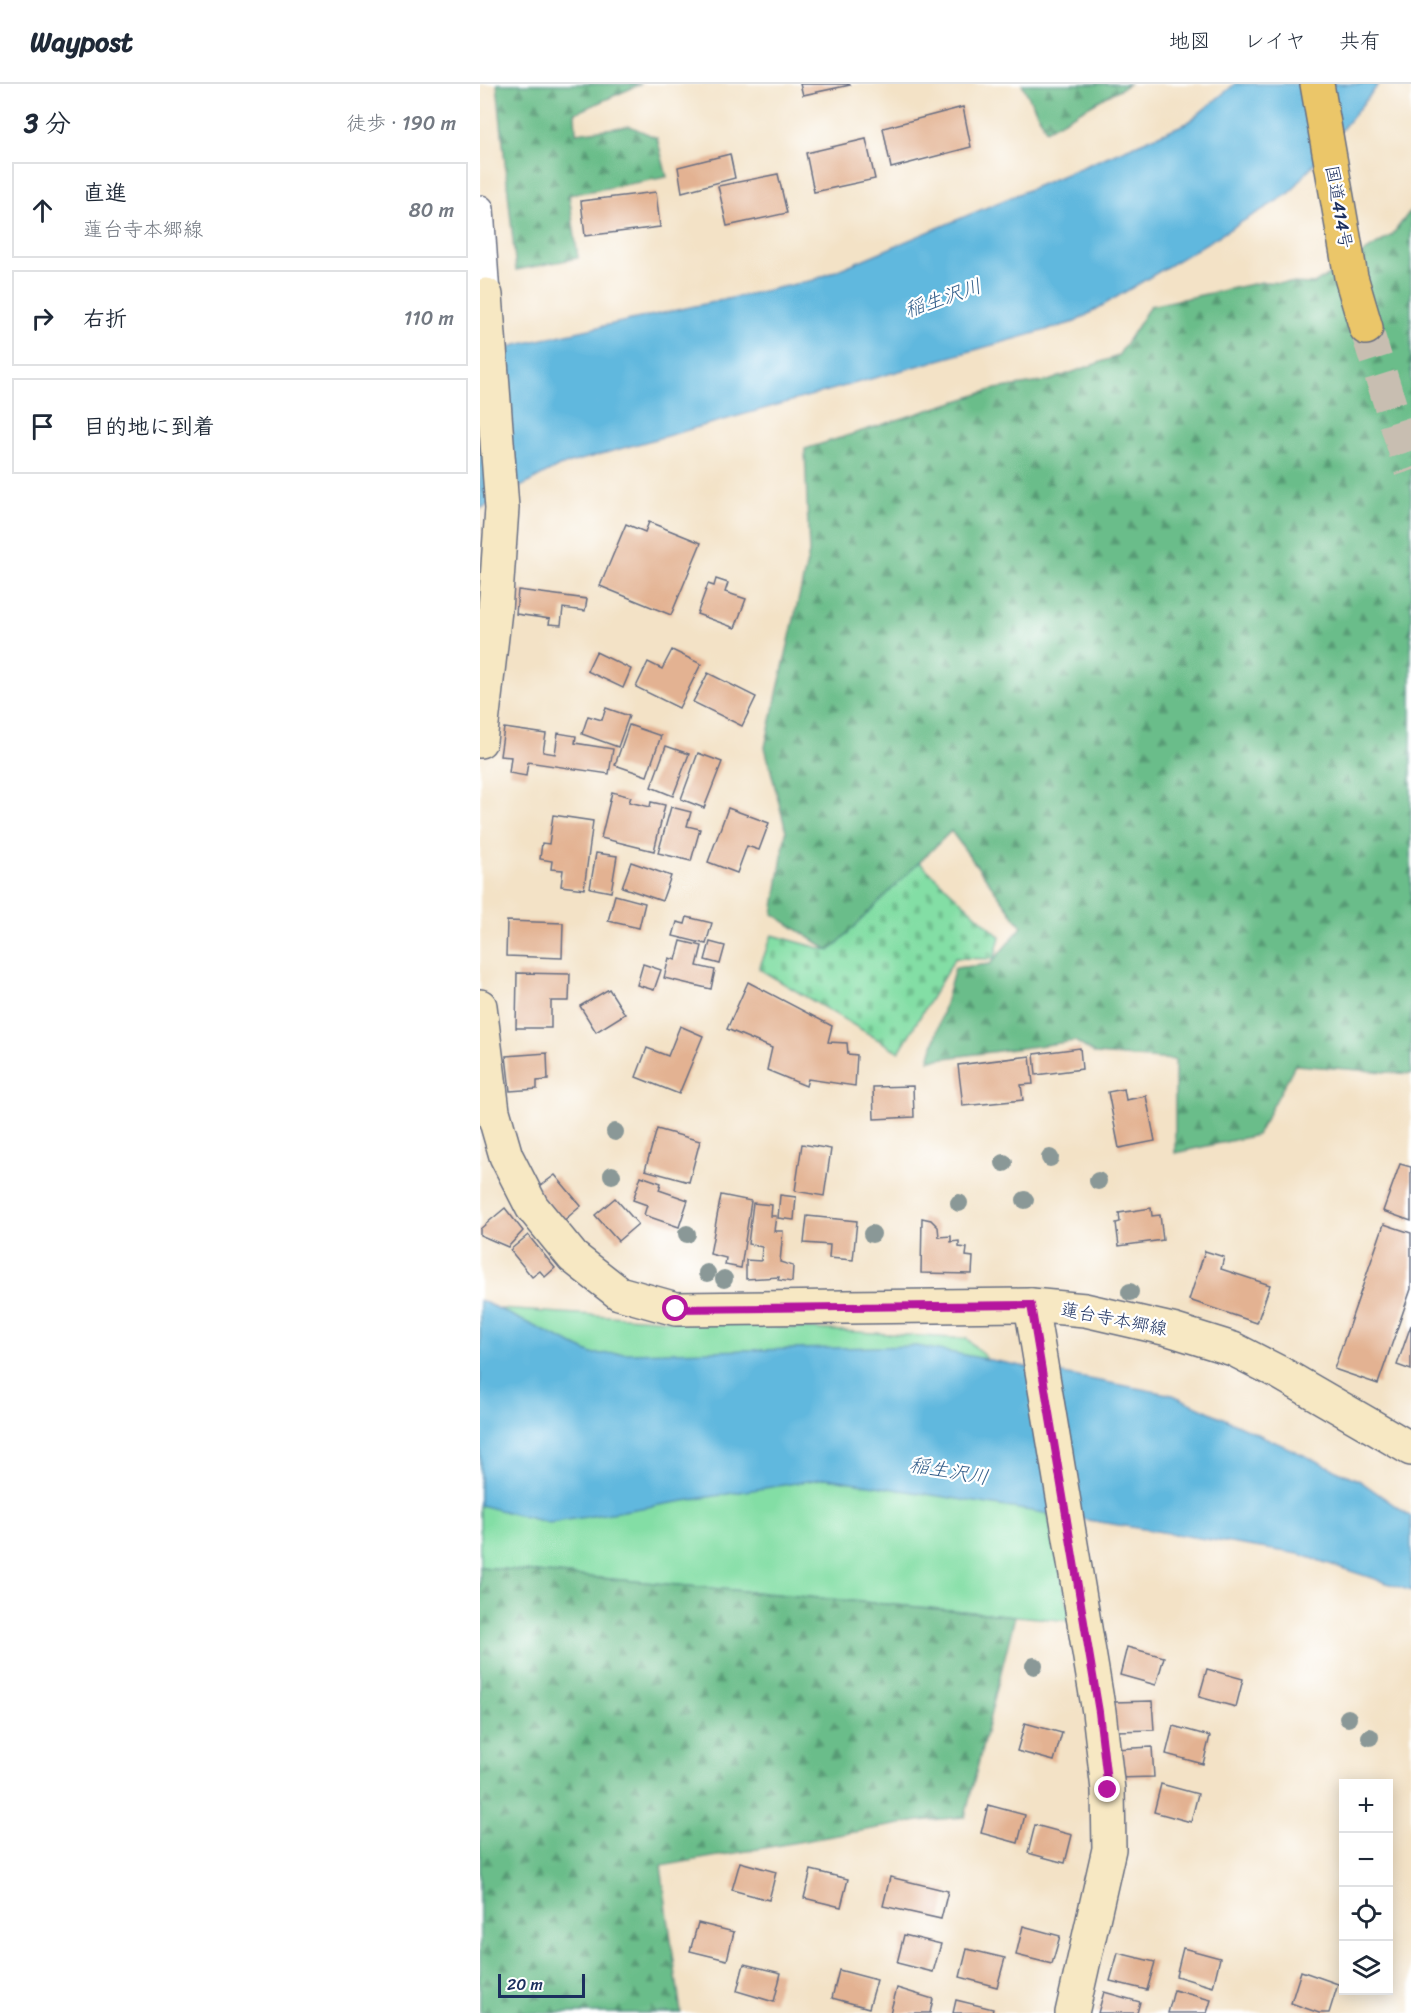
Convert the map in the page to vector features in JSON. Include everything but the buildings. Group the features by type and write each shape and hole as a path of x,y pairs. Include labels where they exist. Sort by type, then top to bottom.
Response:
{"highway":[{"name":"国道414号","path":"1317,84 1351,277 1366,328"}],"main road":[{"path":"480,741 495,610 502,508 485,304"},
{"name":"蓮台寺本郷線","path":"480,1006 493,1111 506,1156 532,1207 573,1257 619,1293 676,1309 1031,1305 1085,1310 1172,1330 1233,1349 1280,1373 1411,1449"},
{"path":"1031,1305 1100,1723 1108,1790 1109,1849 1072,2013"}],"street":[{"path":"480,208 485,304"}],"green space":[{"path":"497,84 641,84 575,113 576,133 630,126 657,138 667,177 569,195 578,258 516,270"},
{"path":"1022,84 1129,84 1046,130"},
{"path":"1411,210 1411,1074 1295,1065 1257,1135 1175,1153 1175,1060 1095,1054 1075,1041 929,1060 955,968 990,964 1022,927 951,831 830,951 773,914 786,831 765,747 809,553 805,449 995,389 1048,381 1118,356 1150,306 1262,282 1314,284 1392,235"},
{"path":"919,862 1000,937 994,959 955,958 899,1052 759,969 772,935 830,951"},
{"path":"480,1306 967,1339 1022,1393 1071,1621 480,1567"},
{"path":"480,1567 1015,1616 965,1817 918,1821 661,1866 681,2013 480,2013"}],"water":[{"name":"稲生沢川","path":"1235,84 1379,84 1290,193 1075,322 559,466 480,509 480,353 814,280 1187,123"},
{"name":"稲生沢川","path":"480,1300 592,1354 917,1346 1173,1395 1360,1481 1411,1517 1411,1591 1299,1554 826,1478 549,1523 480,1505"}],"tunnel":[{"path":"1366,328 1411,471"}],"route":[{"path":"676,1309 1031,1305 1099,1712 1108,1790"}]}
